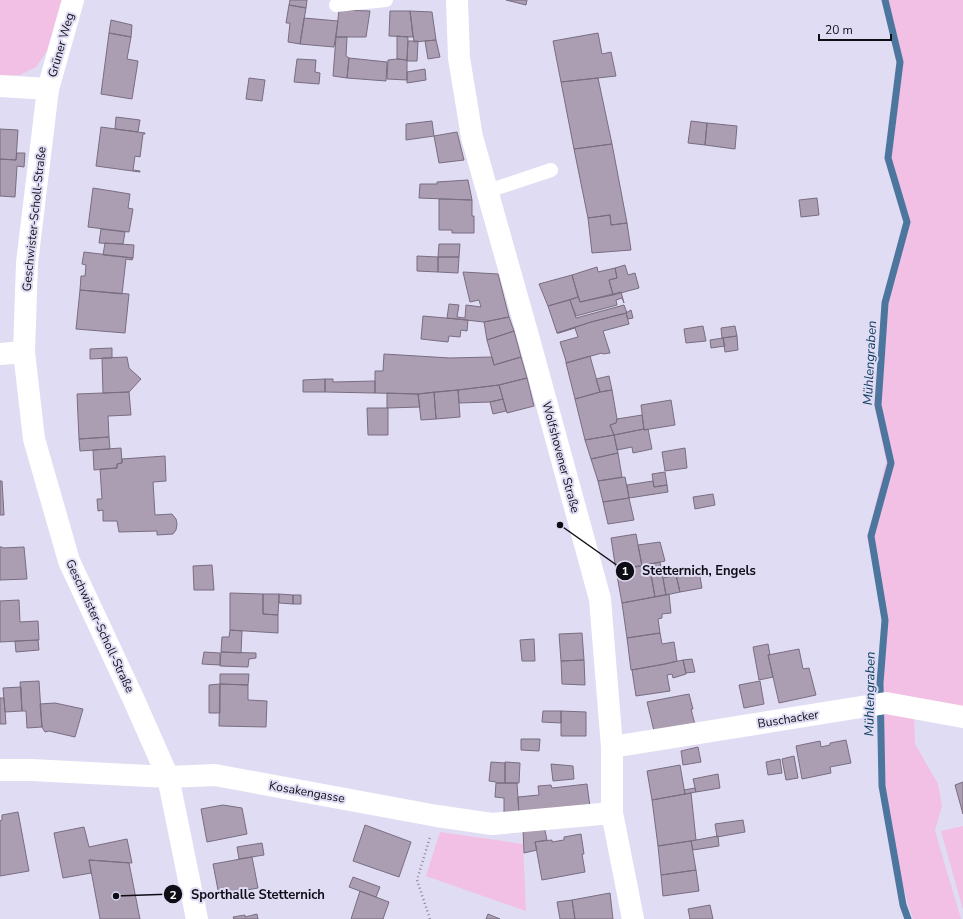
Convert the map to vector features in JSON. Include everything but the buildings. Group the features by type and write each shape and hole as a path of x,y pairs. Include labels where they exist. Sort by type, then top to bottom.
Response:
{"street":[{"name":"Grüner Weg","path":"0,86 48,89 73,0"},
{"name":"Wolfshovener Straße","path":"457,0 460,58 472,137 600,599 612,747 612,814 633,919"},
{"name":"Geschwister-Scholl-Straße","path":"48,89 27,263 24,352 34,439 69,561 168,777 197,919"},
{"path":"0,354 24,352"},
{"name":"Buschacker","path":"612,747 880,704 963,717"},
{"name":"Kosakengasse","path":"0,770 31,770 168,777 215,775 437,816 492,824 612,814"}],"lane":[{"path":"336,4 386,0"},
{"path":"488,192 552,170"}],"path":[{"path":"430,919 417,880 437,816"}],"shaded area":[{"path":"0,0 62,0 47,51 36,67 20,75 0,76"},
{"path":"883,0 963,0 963,710 883,694 886,620 867,538 886,461 874,403 883,303 905,222 885,159 898,61"},
{"path":"882,710 914,718 915,744 938,784 942,806 935,831 961,919 913,919 908,905 879,786"},
{"path":"963,826 963,910 941,831"},
{"path":"440,832 523,844 526,911 426,876"}],"waterway":[{"name":"Mühlengraben","path":"885,0 900,62 888,158 907,222 885,303 878,405 891,463 871,536 885,620 880,683 882,786 903,905 908,919"}],"place":[{"name":"Stetternich, Engels","path":"560,525"},
{"name":"Sporthalle Stetternich","path":"116,896"}]}
